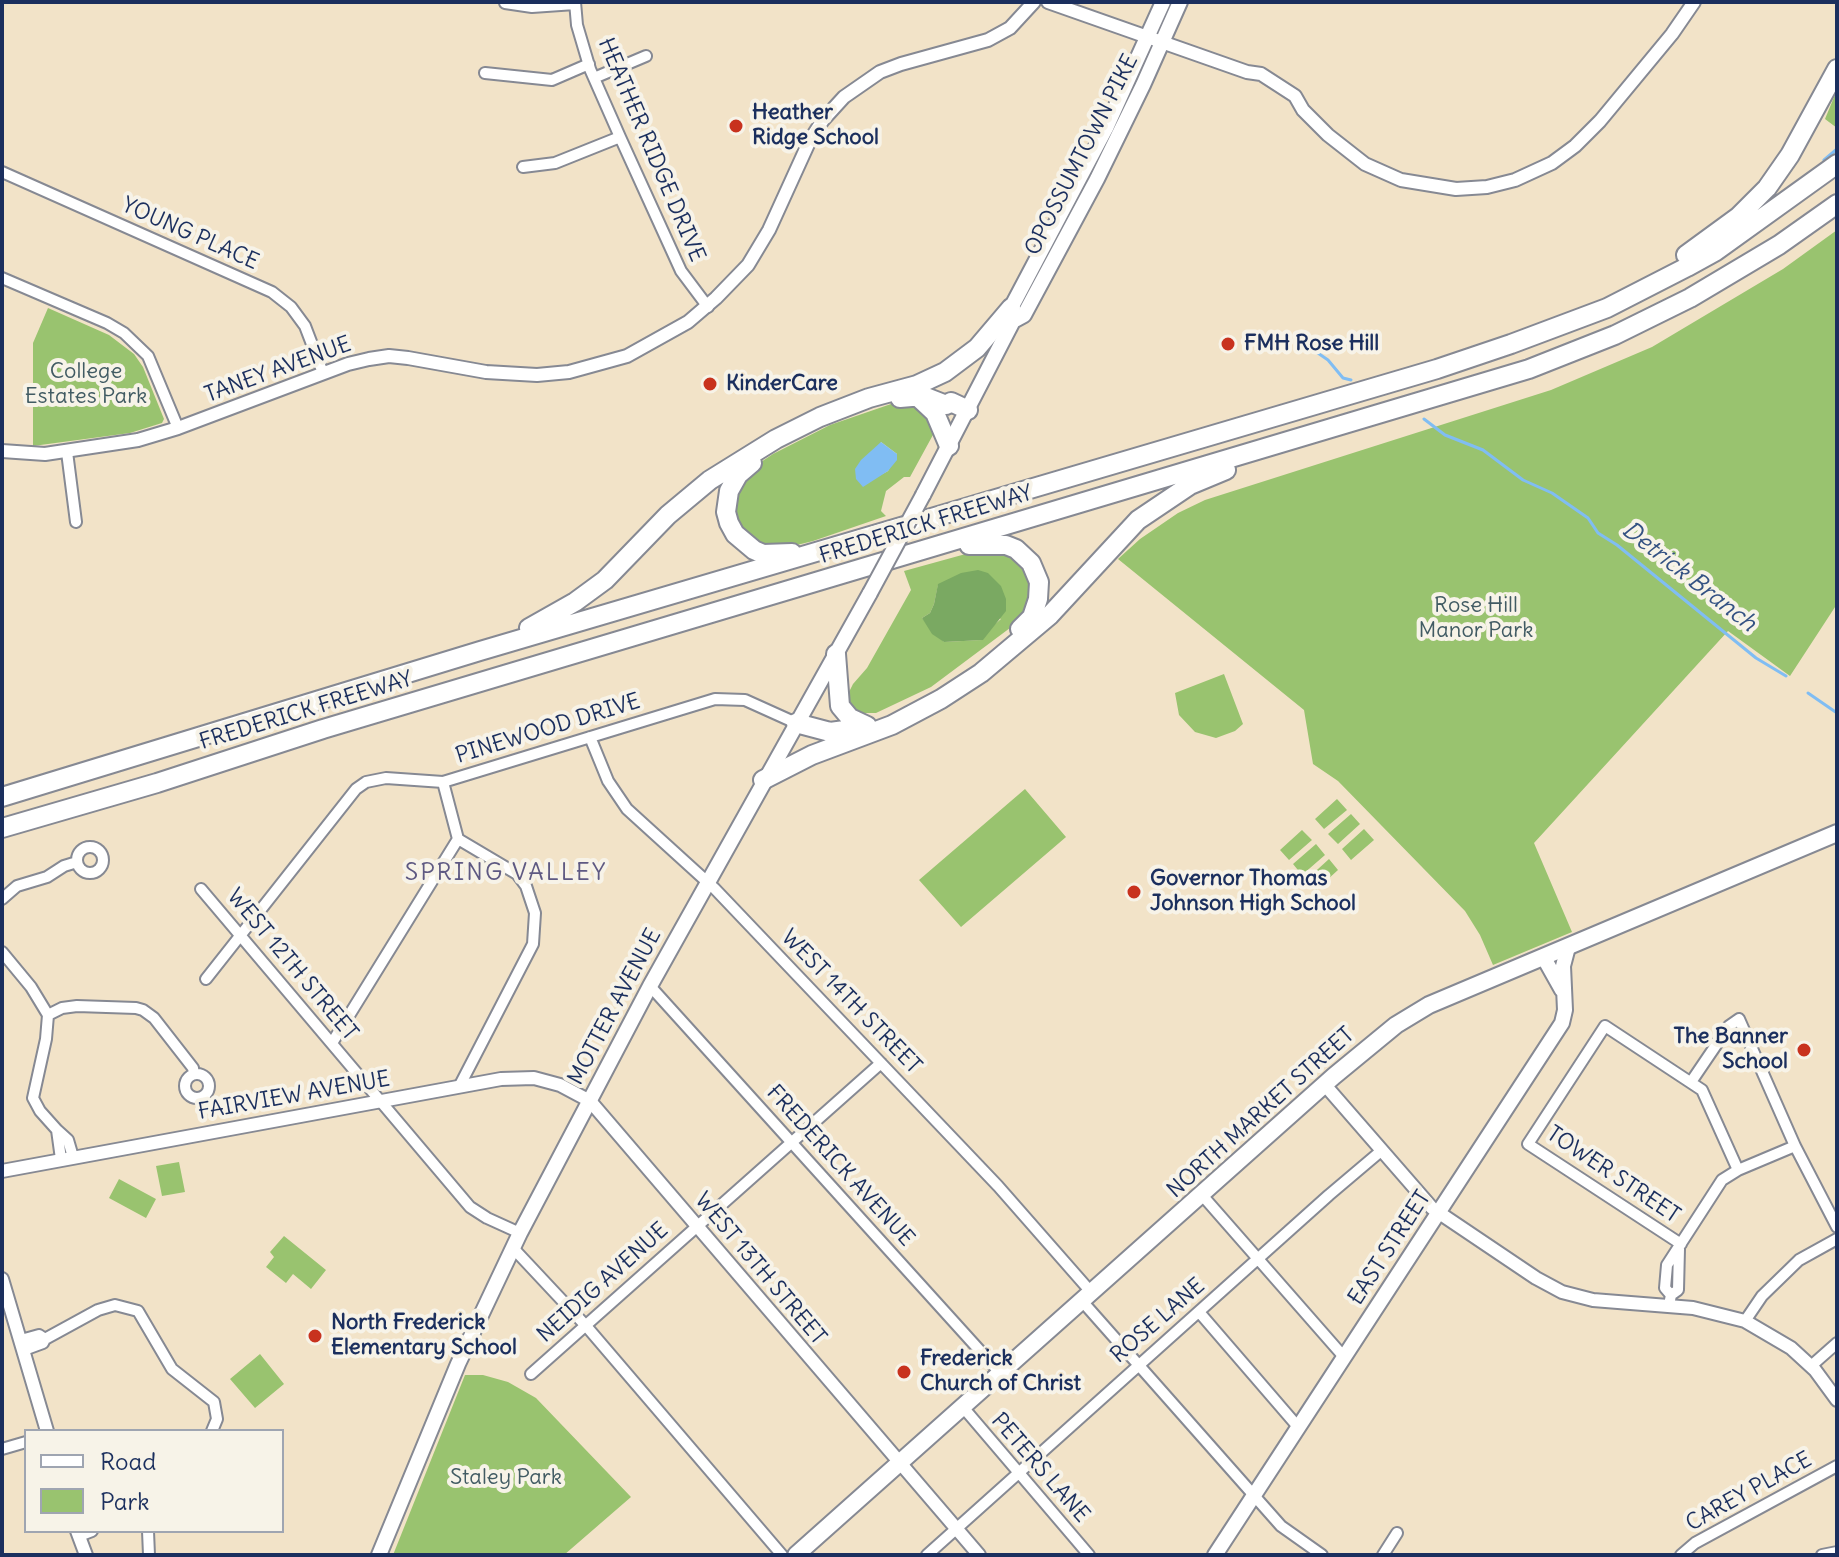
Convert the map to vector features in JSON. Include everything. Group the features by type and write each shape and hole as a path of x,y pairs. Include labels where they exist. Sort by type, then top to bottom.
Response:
{"highway":[{"path":"1607,308 1721,231 1753,203 1790,155 1837,69"},
{"path":"1607,308 1716,251 1837,164"},
{"name":"FREDERICK FREEWAY","path":"2,828 1486,383 1603,340 1656,315 1779,245 1837,204"},
{"name":"FREDERICK FREEWAY","path":"5,796 480,651 1437,369 1607,308"},
{"path":"842,545 820,545 777,554 754,550 735,534 726,512 729,491 738,475 799,437 917,390 968,356 1012,314"},
{"path":"917,390 935,413 949,446"},
{"path":"480,651 546,620 575,602 605,580 668,515 701,487 776,439 843,407 917,390 950,396 960,406"},
{"path":"763,780 798,761 871,734 916,713 981,673 1050,615 1138,520 1190,485 1244,463 1268,447"},
{"path":"796,723 841,732 867,726 961,675 1016,633 1036,610 1040,590 1036,573 1031,563 1016,549 996,543 948,551 921,551"},
{"path":"836,654 840,706 850,718 867,726"},
{"path":"796,723 809,736 843,743"}],"main road":[{"name":"OPOSSUMTOWN PIKE","path":"1156,39 1163,2"},
{"name":"OPOSSUMTOWN PIKE","path":"923,495 949,446 960,406 1012,314 1096,149 1156,39 1180,2"},
{"name":"MOTTER AVENUE","path":"379,1555 458,1364 520,1233 707,881 923,495"},
{"name":"NORTH MARKET STREET","path":"796,1555 1363,1051 1413,1013 1837,833"},
{"name":"EAST STREET","path":"1215,1555 1562,1023 1563,966 1568,947"},
{"path":"1544,958 1564,994"}],"street":[{"name":"TANEY AVENUE","path":"2,451 25,455 67,452 138,440 348,364 389,356 508,375 569,372 627,356 672,334 708,307 748,265 810,140 836,104 880,72 922,57 988,40 1010,28 1034,2"},
{"path":"1048,2 1247,72 1303,110 1353,156 1377,171 1401,180 1456,189 1487,187 1515,180 1552,163 1585,137 1672,34 1694,2"},
{"path":"1066,2 1109,17 1117,25"},
{"path":"505,3 532,7 575,3"},
{"name":"HEATHER RIDGE DRIVE","path":"575,3 577,25 594,78 681,271 708,307"},
{"path":"594,78 646,56"},
{"path":"485,73 552,80 589,64"},
{"path":"523,167 555,163 620,137"},
{"name":"YOUNG PLACE","path":"2,172 272,292 291,307 305,326 323,373"},
{"path":"2,278 124,333 148,356 178,428"},
{"path":"67,452 76,522"},
{"name":"PINEWOOD DRIVE","path":"206,979 356,789 366,782 386,778 443,782 715,699 745,700 796,723"},
{"name":"WEST 14TH STREET","path":"590,737 608,781 636,819 707,881 998,1186 1138,1365 1281,1526 1314,1553"},
{"path":"443,782 458,839 517,874 526,886 535,913 533,944 460,1085"},
{"path":"332,1043 458,839"},
{"path":"2,899 17,886 47,877 77,862"},
{"name":"WEST 12TH STREET","path":"201,889 470,1207 520,1233"},
{"path":"2,952 31,987 48,1015 33,1098 57,1130 67,1158"},
{"name":"FREDERICK AVENUE","path":"650,986 1001,1374"},
{"path":"48,1015 62,1008 77,1006 143,1010 154,1018 193,1068 194,1074"},
{"path":"1691,1082 1729,1026 1739,1019 1795,1146 1837,1227"},
{"name":"TOWER STREET","path":"1680,1247 1528,1144 1605,1026 1704,1093 1738,1170"},
{"name":"NEIDIG AVENUE","path":"531,1374 881,1063"},
{"name":"FAIRVIEW AVENUE","path":"2,1171 501,1079 534,1078 560,1085 590,1101"},
{"path":"1325,1085 1439,1214 1510,1262 1562,1292 1606,1303 1670,1301 1745,1321 1778,1338 1811,1366 1837,1400"},
{"name":"WEST 13TH STREET","path":"590,1101 979,1555"},
{"path":"1670,1301 1678,1290 1680,1247 1722,1180 1795,1146"},
{"name":"ROSE LANE","path":"927,1555 1381,1151"},
{"path":"1202,1195 1344,1357"},
{"path":"1745,1321 1769,1289 1799,1260 1837,1239"},
{"path":"513,1248 587,1327 782,1555"},
{"path":"2,1279 46,1429"},
{"path":"23,1345 43,1343 45,1339 98,1310 115,1305 138,1311 172,1369 214,1402 217,1419 213,1429"},
{"path":"1199,1312 1299,1428"},
{"path":"1811,1366 1837,1343"},
{"name":"PETERS LANE","path":"962,1406 1089,1555"},
{"path":"2,1449 24,1443"},
{"name":"CAREY PLACE","path":"1681,1555 1695,1543 1837,1466"},
{"path":"78,1533 86,1555"},
{"path":"148,1533 149,1555"},
{"path":"1383,1555 1397,1533"}],"green space":[{"path":"1837,90 1837,128 1825,119"},
{"name":"Rose Hill Manor Park","path":"1837,230 1837,604 1790,676 1728,631 1534,843 1572,932 1493,965 1465,911 1338,781 1313,764 1304,710 1118,559 1140,539 1178,513 1205,500 1551,390 1652,347 1783,269"},
{"name":"College Estates Park","path":"48,308 109,335 134,354 143,367 164,419 162,423 130,433 33,446 33,343"},
{"path":"912,402 931,415 934,433 910,477 904,477 886,491 881,511 886,516 777,550 739,535 731,495 746,472 773,454 830,425 891,404","holes":["881,442 897,454 888,471 873,479"]},
{"path":"991,547 1019,555 1029,569 1033,598 1018,622 931,687 876,713 861,713 850,707 847,696 867,668 911,590 904,571","holes":["938,585 1001,619 982,640 944,642 922,618 930,613"]},
{"path":"978,570 988,573 1001,586 1006,611 983,640 944,642 932,634 922,618 930,613 938,584 961,573"},
{"path":"1224,674 1243,724 1235,731 1216,738 1195,732 1179,715 1175,693"},
{"path":"1025,789 1066,837 961,927 919,880"},
{"path":"1337,799 1347,810 1324,829 1315,819"},
{"path":"1351,814 1360,824 1338,844 1328,834"},
{"path":"1364,829 1374,840 1351,860 1342,849"},
{"path":"1302,830 1312,840 1289,860 1280,850"},
{"path":"1316,844 1325,855 1302,875 1293,864"},
{"path":"1329,859 1338,870 1316,890 1307,879"},
{"path":"179,1162 185,1192 162,1196 156,1166"},
{"path":"119,1179 156,1199 146,1218 109,1198"},
{"path":"284,1236 326,1270 311,1289 293,1274 286,1283 266,1267 274,1257 270,1252"},
{"path":"260,1354 284,1384 255,1408 230,1379"},
{"name":"Staley Park","path":"465,1375 483,1375 508,1382 536,1398 631,1497 564,1555 393,1555"}],"water":[{"path":"881,442 897,454 897,460 888,471 863,487 856,479 855,469"}],"waterway":[{"path":"1824,160 1837,149"},
{"path":"1312,349 1328,360 1343,378 1351,380"},
{"name":"Detrick Branch","path":"1424,419 1445,435 1483,450 1523,480 1552,493 1588,518 1598,533 1756,658 1786,676"},
{"path":"1808,693 1837,713"}],"place":[{"name":"Heather Ridge School","path":"736,126"},
{"name":"FMH Rose Hill","path":"1228,344"},
{"name":"KinderCare","path":"710,384"},
{"name":"Governor Thomas Johnson High School","path":"1134,892"},
{"name":"The Banner School","path":"1804,1050"},
{"name":"North Frederick Elementary School","path":"315,1336"},
{"name":"Frederick Church of Christ","path":"904,1372"}],"district":[{"name":"SPRING VALLEY","path":"506,873"}]}
